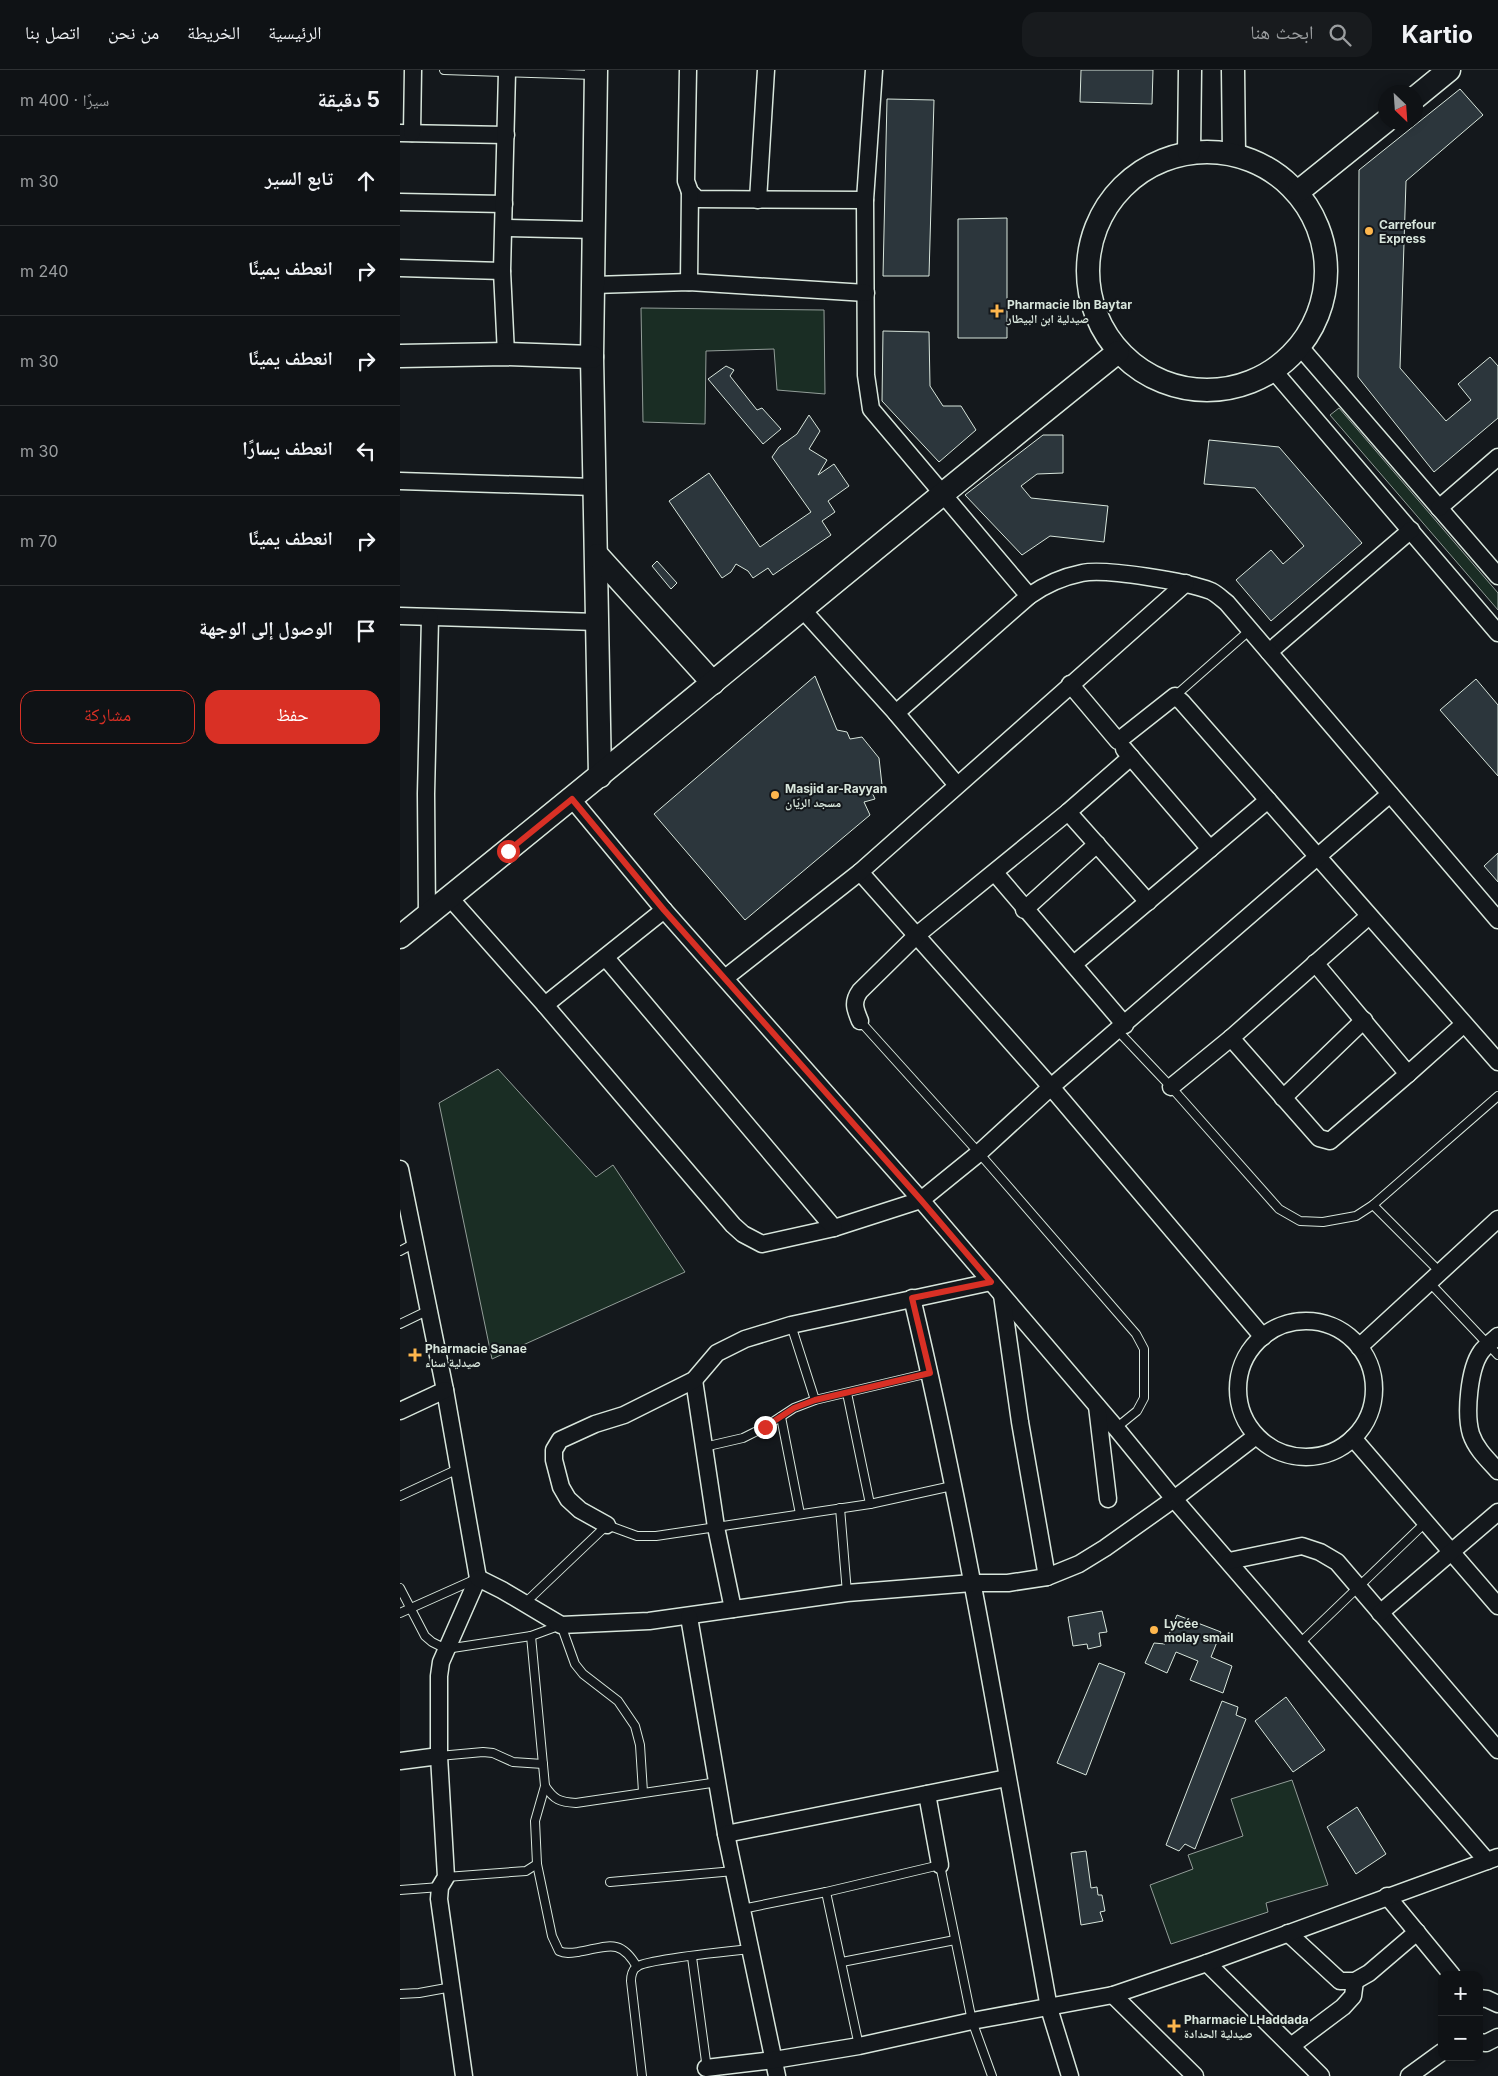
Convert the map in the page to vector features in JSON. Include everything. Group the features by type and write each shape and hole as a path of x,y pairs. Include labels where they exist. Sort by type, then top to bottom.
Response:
{"street":[{"path":"413,70 406,133 506,135"},
{"path":"688,70 686,181 690,192 690,282"},
{"path":"758,200 766,70"},
{"path":"874,70 865,200 866,375 871,409 1029,596"},
{"path":"1188,152 1190,70"},
{"path":"1233,70 1234,154"},
{"path":"1423,91 1449,70"},
{"path":"506,354 502,271 508,72"},
{"path":"596,73 592,357 600,776"},
{"path":"1299,191 1378,127"},
{"path":"1217,151 1234,154 1270,169 1299,191 1317,222 1326,256 1325,291 1313,325 1300,347 1272,370 1236,387 1204,390 1172,386 1143,372 1118,352 1097,321 1087,284 1089,246 1103,210 1128,181 1160,160 1188,152 1217,151"},
{"path":"690,192 697,199 865,200"},
{"path":"400,202 504,204"},
{"path":"504,228 595,230"},
{"path":"400,268 502,271"},
{"path":"594,285 690,282 866,293"},
{"path":"1300,347 1498,576"},
{"path":"400,937 572,799 942,493 1118,352"},
{"path":"400,356 506,354 592,357"},
{"path":"1272,370 1498,632"},
{"path":"1439,508 1498,457"},
{"path":"400,481 594,486"},
{"path":"1269,652 1411,530"},
{"path":"597,555 713,683"},
{"path":"896,713 1029,596 1048,583 1084,572 1105,572 1186,583 1213,592 1227,603 1498,920"},
{"path":"725,978 860,872 1186,583"},
{"path":"802,609 896,713 957,785"},
{"path":"400,616 597,622"},
{"path":"427,917 426,794 430,618"},
{"path":"1070,684 1210,849"},
{"path":"1118,741 1175,696 1498,1062"},
{"path":"860,1020 855,1009 854,1000 860,991 917,935 994,874 1131,757"},
{"path":"450,898 545,1005 726,1217 743,1234 762,1244 834,1228 921,1200 979,1153 1051,1087 1122,1028 1390,794"},
{"path":"572,799 664,910 921,1200 1116,1428 1174,1499 1492,1859 1207,1963 1113,1995 972,2021 859,2046 776,2068 707,2072"},
{"path":"1074,964 1268,800"},
{"path":"1068,812 1148,902"},
{"path":"1024,910 1097,844"},
{"path":"860,872 1051,1087 1264,1337"},
{"path":"994,874 1074,964 1122,1028"},
{"path":"545,1005 664,910"},
{"path":"1171,1087 1369,916"},
{"path":"606,958 834,1228"},
{"path":"1315,963 1408,1074"},
{"path":"1283,1098 1364,1020"},
{"path":"1230,1038 1319,1138 1330,1142 1464,1024"},
{"path":"400,1169 403,1199 415,1243 445,1390 478,1578 441,1662 438,1676 443,1882 440,1912 464,2076"},
{"path":"1359,1346 1498,1219"},
{"path":"607,1525 580,1510 568,1498 557,1475 554,1460 556,1444 569,1436 624,1415 694,1380 717,1353 733,1343 791,1326 991,1282"},
{"path":"1002,1295 1020,1422 1047,1577"},
{"path":"912,1298 930,1373 972,1583 1049,2008 1070,2076"},
{"path":"1301,1321 1330,1325 1350,1336 1359,1346 1367,1357 1375,1380 1373,1404 1361,1431 1343,1447 1321,1456 1301,1457 1278,1451 1256,1436 1246,1422 1239,1399 1240,1375 1245,1360 1258,1340 1278,1327 1301,1321"},
{"path":"1495,1345 1481,1351 1475,1366 1467,1410 1471,1434 1480,1451 1498,1471"},
{"path":"694,1380 716,1527 733,1609"},
{"path":"400,1411 445,1390"},
{"path":"1097,1406 1108,1499"},
{"path":"478,1578 561,1625 616,1624 689,1617 846,1593 972,1583 1008,1583 1047,1577 1079,1564 1174,1499 1256,1436"},
{"path":"1353,1438 1498,1606"},
{"path":"1380,1612 1498,1512"},
{"path":"1229,1561 1302,1546 1320,1552 1336,1562 1498,1750"},
{"path":"689,1617 726,1834 776,2068"},
{"path":"400,1761 439,1756"},
{"path":"726,1834 1007,1778"},
{"path":"927,1794 940,1865"},
{"path":"1387,1896 1449,1971"},
{"path":"1288,1933 1340,1981 1355,1981 1369,1973 1417,1932"},
{"path":"1207,1963 1321,2076"},
{"path":"1292,2046 1343,2007 1354,1996 1355,1981"},
{"path":"1113,1995 1195,2076"},
{"path":"1483,1998 1498,2004"},
{"path":"1483,2043 1498,2037"},
{"path":"1409,2076 1438,2055"}],"lane":[{"path":"444,70 596,73"},
{"path":"1175,696 1250,630"},
{"path":"860,1020 1123,1316 1136,1334 1144,1349 1144,1398 1137,1411 1116,1428"},
{"path":"1122,1028 1171,1087 1279,1209 1300,1221 1329,1221 1356,1216 1373,1205 1498,1096"},
{"path":"1373,1205 1495,1345"},
{"path":"400,1250 415,1243"},
{"path":"400,1324 429,1310"},
{"path":"791,1326 815,1400"},
{"path":"704,1447 743,1438 794,1408 815,1400 930,1373"},
{"path":"847,1393 870,1504"},
{"path":"781,1417 800,1514"},
{"path":"400,1496 458,1469"},
{"path":"525,1603 607,1525 637,1536 656,1536 870,1504 952,1486"},
{"path":"840,1508 846,1593"},
{"path":"1300,1643 1426,1522"},
{"path":"400,1613 478,1578"},
{"path":"400,1588 425,1636 446,1650 531,1636 561,1625 575,1664 583,1674 618,1701 635,1726 640,1745 644,1792"},
{"path":"531,1636 545,1786 535,1821 537,1864 552,1936 559,1951 570,1953 617,1946 627,1951 637,1967"},
{"path":"439,1756 483,1752 493,1753 513,1762 543,1764"},
{"path":"545,1786 552,1796 561,1802 576,1803 718,1782"},
{"path":"400,1890 526,1871 537,1864"},
{"path":"742,1909 826,1892 940,1865 972,2021 992,2076"},
{"path":"610,1882 734,1870"},
{"path":"826,1892 859,2046"},
{"path":"842,1962 955,1940"},
{"path":"642,2076 631,1981 632,1973 637,1967 645,1963 750,1949"},
{"path":"692,1957 707,2072"},
{"path":"400,1994 452,1988"}],"green space":[{"path":"641,308 824,310 825,394 777,390 774,349 706,351 705,424 643,422"},
{"path":"1339,408 1498,593 1498,610 1330,415"},
{"path":"498,1069 596,1177 613,1165 685,1272 492,1359 439,1103"},
{"path":"1292,1780 1328,1885 1266,1903 1268,1912 1171,1944 1150,1885 1193,1869 1188,1855 1243,1836 1231,1799"}],"building":[{"path":"1081,70 1153,70 1152,104 1080,102"},
{"path":"1460,89 1483,115 1406,181 1400,368 1446,421 1471,400 1458,384 1490,357 1498,366 1498,418 1434,472 1358,377 1359,170 1409,130 1423,130 1423,119"},
{"path":"887,99 934,100 929,276 883,276"},
{"path":"1007,218 1007,338 958,338 958,219"},
{"path":"883,331 929,332 930,386 943,406 961,406 976,430 939,462 882,401"},
{"path":"726,366 734,370 730,376 757,410 762,408 781,429 763,444 708,379"},
{"path":"809,415 820,431 809,449 827,460 818,475 834,464 849,486 828,501 835,512 822,521 831,535 773,575 768,568 753,578 748,571 736,564 731,572 722,578 669,501 709,473 760,547 811,512 772,457 779,447 797,434"},
{"path":"1043,435 1063,435 1063,473 1037,474 1021,486 1031,498 1108,506 1104,542 1050,536 1022,555 965,495"},
{"path":"1209,440 1279,447 1362,543 1271,621 1236,580 1271,550 1283,564 1304,546 1255,488 1204,484"},
{"path":"657,561 677,583 671,589 652,566"},
{"name":"Masjid ar-Rayyan مسجد الريّان","path":"815,676 837,730 847,732 850,739 862,737 879,758 882,785 871,790 875,799 864,802 870,815 745,920 654,814"},
{"path":"1476,679 1498,705 1498,776 1440,710"},
{"path":"1498,853 1498,882 1484,866"},
{"path":"1102,1611 1107,1632 1099,1633 1101,1646 1088,1649 1087,1644 1073,1646 1068,1617"},
{"path":"1177,1615 1221,1632 1211,1657 1232,1666 1223,1693 1190,1680 1198,1661 1176,1652 1167,1673 1145,1663 1154,1643 1165,1644"},
{"path":"1099,1663 1125,1673 1086,1775 1057,1763"},
{"path":"1286,1697 1325,1750 1293,1772 1255,1721"},
{"path":"1222,1701 1238,1707 1236,1715 1246,1719 1195,1849 1185,1844 1179,1851 1166,1845"},
{"path":"1357,1807 1386,1854 1356,1874 1327,1827"},
{"path":"1086,1851 1091,1888 1097,1887 1098,1895 1102,1895 1105,1911 1100,1912 1103,1921 1081,1925 1071,1853"}],"place":[{"name":"Carrefour Express","path":"1369,231"},
{"name":"Pharmacie Ibn Baytar صيدلية ابن البيطار","path":"997,311"},
{"name":"Masjid ar-Rayyan مسجد الريّان","path":"775,795"},
{"name":"Pharmacie Sanae صيدلية سناء","path":"415,1355"},
{"name":"Lycée molay smail","path":"1154,1630"},
{"name":"Pharmacie LHaddada صيدلية الحدادة","path":"1174,2026"}],"route":[{"path":"508,851 572,799 664,910 921,1200 991,1282 912,1298 930,1373 815,1400 794,1408 765,1427"}]}
